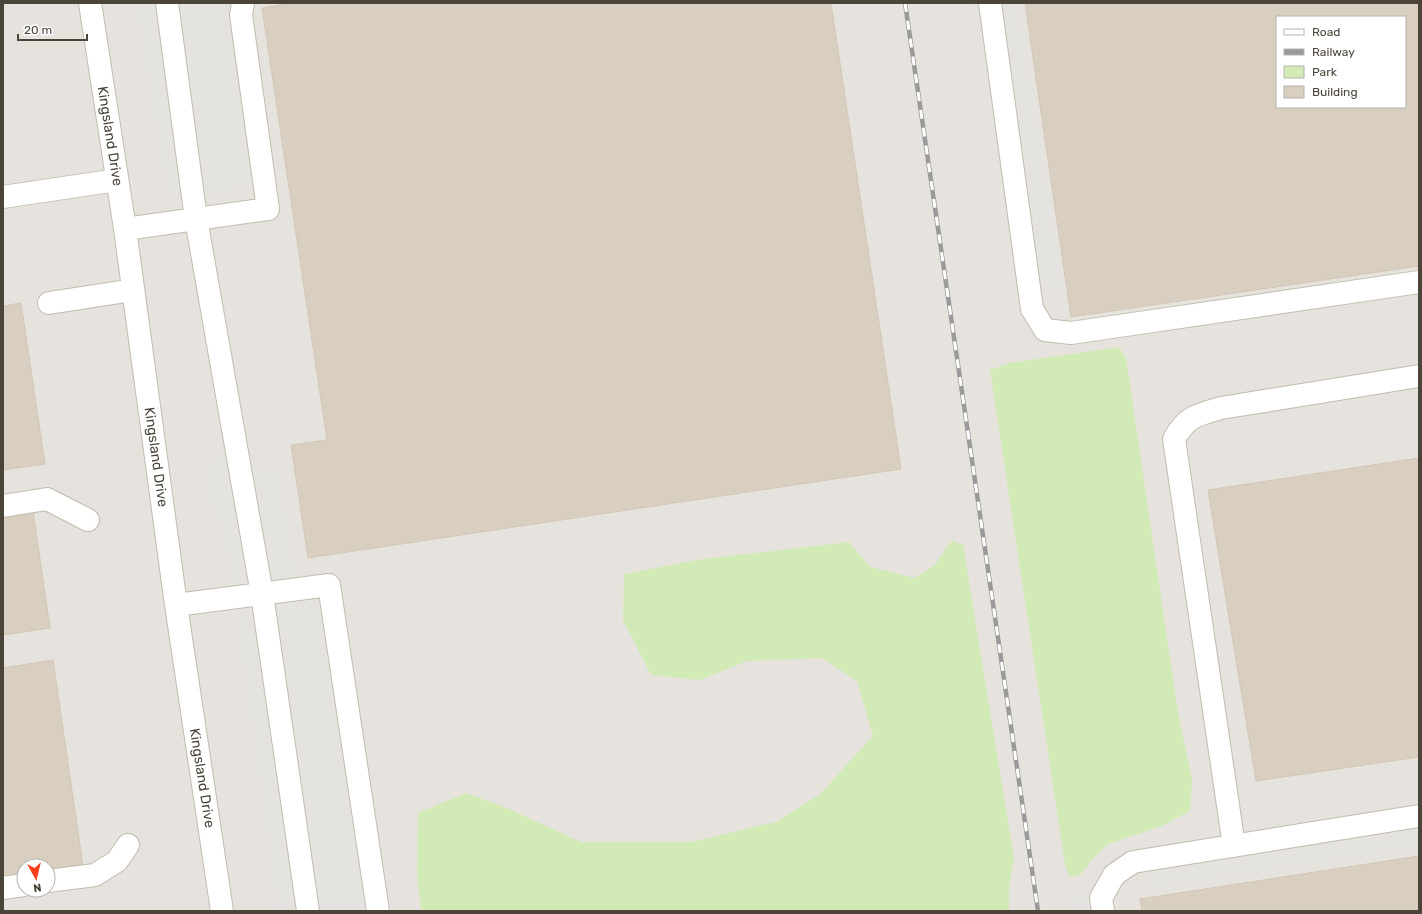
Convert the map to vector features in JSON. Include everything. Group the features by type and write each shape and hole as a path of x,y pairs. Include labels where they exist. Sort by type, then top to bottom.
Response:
{"street":[{"name":"Kingsland Drive","path":"90,3 125,229 176,605 222,911"},
{"path":"167,3 196,219 262,594 308,911"},
{"path":"125,229 268,209 241,15 243,3"},
{"path":"990,3 1032,309 1045,330 1071,333 1419,282"},
{"path":"3,197 117,180"},
{"path":"49,303 133,290"},
{"path":"1234,846 1174,439 1180,428 1194,416 1221,408 1419,376"},
{"path":"3,506 47,499 88,520"},
{"path":"176,605 329,585 378,911"},
{"path":"1103,911 1101,898 1114,875 1133,862 1419,816"},
{"path":"56,880 96,875 117,861 128,845"},
{"path":"3,888 16,886"}],"shaded area":[{"path":"3,3 1419,3 1419,911 3,911"},
{"path":"134,3 252,3 254,36 275,187 165,199"},
{"path":"973,3 1019,3 1065,293 1021,300"},
{"path":"252,451 256,473 280,470 297,573 333,567 391,911 276,911 221,524 211,516 201,460"},
{"path":"1419,824 1419,849 1153,889 1149,863"},
{"path":"1100,890 1103,911 1072,911 1070,895"}],"green space":[{"path":"1119,347 1126,358 1178,713 1192,780 1190,811 1162,826 1108,844 1091,861 1081,874 1070,877 1065,864 990,370 1010,363"},
{"path":"952,540 963,545 1014,859 1009,885 1009,911 421,911 417,875 418,813 466,793 509,809 581,842 691,842 776,822 820,794 873,736 857,681 822,658 747,661 700,680 651,675 623,620 624,574 703,559 849,542 870,567 914,578 935,565"}],"building":[{"path":"293,3 831,3 901,469 308,558 291,445 327,440 262,8"},
{"path":"1025,3 1419,3 1419,266 1071,317"},
{"path":"21,303 45,464 3,470 3,306"},
{"path":"1419,458 1419,757 1256,781 1208,490"},
{"path":"33,511 50,628 3,635 3,516"},
{"path":"53,660 83,866 56,870 56,858 16,858 16,876 3,878 3,668"},
{"path":"1419,856 1419,911 1142,911 1140,899"}],"railway":[{"path":"905,3 1038,911"}]}
